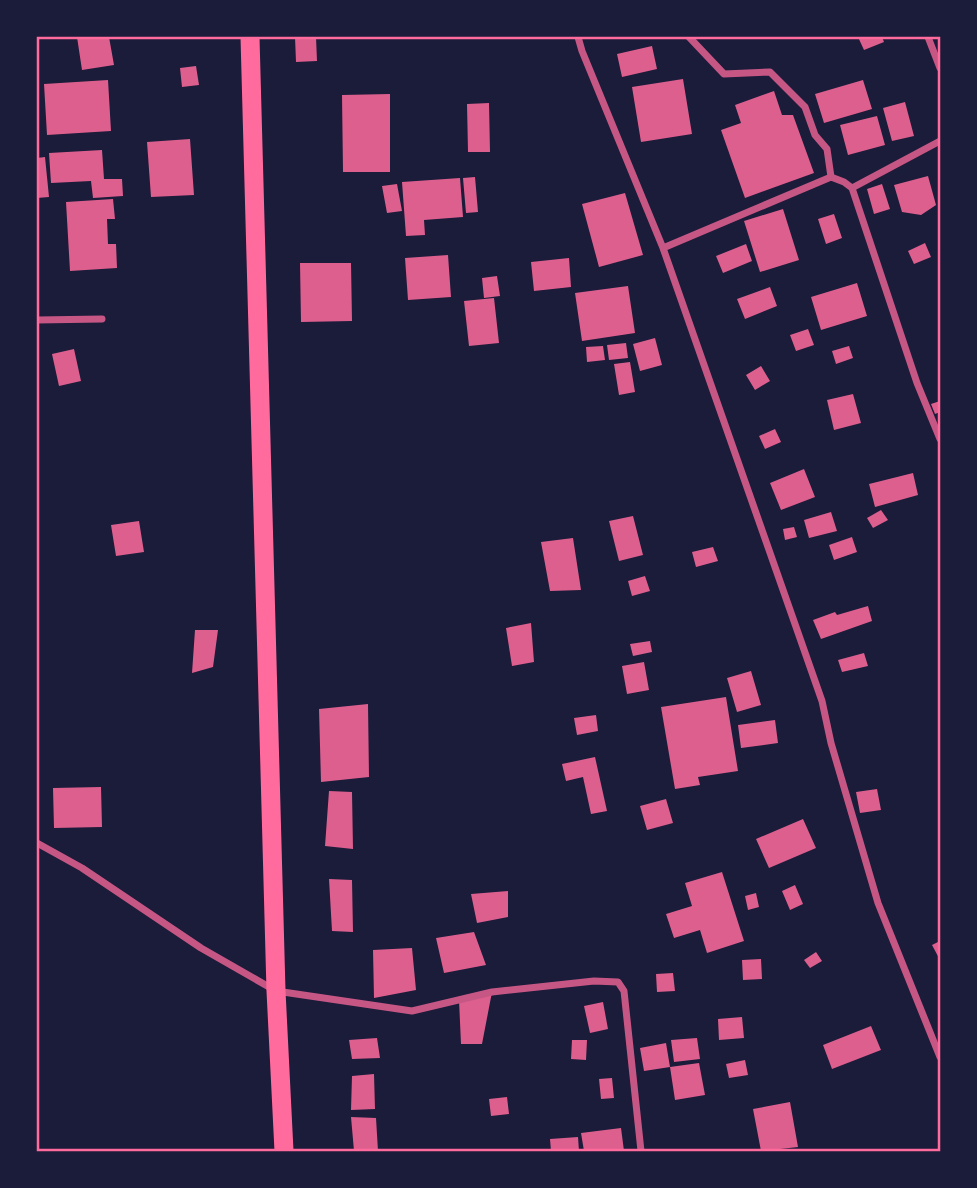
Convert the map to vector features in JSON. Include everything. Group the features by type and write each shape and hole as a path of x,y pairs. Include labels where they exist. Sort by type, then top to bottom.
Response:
{"highway":[{"path":"250,37 276,991 284,1151"}],"street":[{"path":"578,37 663,248 822,701 831,743 878,902 940,1057"},
{"path":"689,37 724,74 770,72 805,107 815,135 827,149 831,177"},
{"path":"928,37 940,68"},
{"path":"852,188 940,141"},
{"path":"663,248 831,177 844,182 852,188 916,383 940,439"},
{"path":"37,320 102,319"},
{"path":"37,843 82,868 201,948 276,991 412,1011 492,992 594,981 618,982 624,991 626,1004 641,1151"}],"building":[{"path":"77,37 109,37 114,65 82,70"},
{"path":"295,37 316,37 317,61 296,62"},
{"path":"858,37 882,37 884,42 864,50"},
{"path":"652,46 657,69 622,77 617,54"},
{"path":"196,66 199,85 182,87 180,68"},
{"path":"683,79 692,134 641,142 632,87"},
{"path":"108,80 111,131 47,135 44,84"},
{"path":"863,80 872,109 824,123 815,94"},
{"path":"774,91 782,115 793,115 814,173 745,198 721,130 741,123 735,105"},
{"path":"390,94 390,172 343,172 342,95"},
{"path":"905,102 914,136 892,141 883,108"},
{"path":"489,103 490,152 468,152 467,104"},
{"path":"877,116 885,145 848,155 840,125"},
{"path":"190,139 194,195 151,197 147,142"},
{"path":"102,150 104,179 122,179 123,196 93,198 91,181 51,183 49,153"},
{"path":"45,157 49,197 37,198 37,158"},
{"path":"928,176 936,205 921,215 902,212 894,185"},
{"path":"475,177 478,212 466,213 463,178"},
{"path":"460,178 463,217 424,220 425,235 406,236 402,182"},
{"path":"397,184 402,211 387,213 382,186"},
{"path":"882,184 890,209 874,214 867,189"},
{"path":"625,193 643,255 599,267 582,204"},
{"path":"113,199 115,219 107,219 108,244 116,244 117,268 70,271 66,202"},
{"path":"783,209 799,260 760,272 744,221"},
{"path":"834,214 842,238 826,244 818,219"},
{"path":"925,243 931,257 914,264 908,251"},
{"path":"746,244 752,261 723,273 716,256"},
{"path":"448,255 451,297 408,300 405,258"},
{"path":"569,258 571,287 534,291 531,262"},
{"path":"300,263 351,263 352,321 301,322"},
{"path":"497,276 500,296 484,298 482,278"},
{"path":"857,283 867,316 821,330 811,297"},
{"path":"628,286 635,333 582,341 575,293"},
{"path":"770,287 777,306 745,319 737,299"},
{"path":"494,298 499,343 469,346 464,301"},
{"path":"808,329 814,345 796,351 790,335"},
{"path":"655,338 662,365 640,371 633,344"},
{"path":"626,343 628,358 609,360 607,345"},
{"path":"603,346 605,360 587,362 586,347"},
{"path":"849,346 853,358 836,364 832,351"},
{"path":"74,349 81,381 59,386 52,354"},
{"path":"630,362 635,392 619,395 614,364"},
{"path":"761,366 770,381 755,390 746,375"},
{"path":"853,394 861,423 834,430 827,400"},
{"path":"940,401 940,412 935,414 931,404"},
{"path":"775,429 781,442 765,449 759,436"},
{"path":"804,469 815,497 781,510 770,483"},
{"path":"913,473 918,495 875,507 869,484"},
{"path":"881,510 888,520 873,528 867,518"},
{"path":"831,512 837,531 809,538 804,520"},
{"path":"633,516 643,555 619,561 609,521"},
{"path":"139,521 144,552 116,556 111,525"},
{"path":"794,527 797,537 785,540 783,529"},
{"path":"852,537 857,552 834,560 829,545"},
{"path":"573,538 581,590 550,591 541,542"},
{"path":"713,547 718,561 696,567 692,552"},
{"path":"645,576 650,591 632,596 628,581"},
{"path":"868,606 872,621 821,639 813,620 835,612 837,615"},
{"path":"531,623 534,662 512,666 506,628"},
{"path":"195,630 218,630 213,667 192,673"},
{"path":"650,641 652,652 633,656 630,644"},
{"path":"864,653 868,666 842,672 838,660"},
{"path":"644,662 649,690 627,694 622,666"},
{"path":"751,671 761,705 737,712 727,678"},
{"path":"726,697 738,771 698,777 700,785 675,789 661,707"},
{"path":"368,704 369,777 321,782 319,709"},
{"path":"596,715 598,731 577,735 574,718"},
{"path":"775,720 778,743 741,748 738,725"},
{"path":"595,757 607,811 591,814 583,777 566,781 562,764"},
{"path":"101,787 102,827 54,828 53,788"},
{"path":"877,789 881,810 860,813 856,792"},
{"path":"329,791 352,792 353,849 325,846"},
{"path":"666,799 673,823 647,830 640,806"},
{"path":"803,819 816,848 769,868 756,839"},
{"path":"722,872 744,941 707,953 700,930 674,938 666,914 692,906 685,883"},
{"path":"329,879 352,880 353,932 332,931"},
{"path":"795,885 803,904 790,910 782,891"},
{"path":"508,891 508,917 477,923 471,894"},
{"path":"756,893 759,907 748,910 745,896"},
{"path":"474,932 486,965 444,973 436,938"},
{"path":"940,941 940,960 932,945"},
{"path":"412,948 416,990 374,998 373,950"},
{"path":"816,952 822,961 810,968 804,960"},
{"path":"761,959 762,979 743,980 742,960"},
{"path":"673,973 675,991 657,992 656,974"},
{"path":"492,992 482,1044 461,1044 459,1000"},
{"path":"603,1002 608,1029 590,1033 584,1006"},
{"path":"742,1017 744,1038 719,1040 718,1019"},
{"path":"871,1026 881,1050 832,1069 823,1045"},
{"path":"377,1038 380,1058 352,1059 349,1040"},
{"path":"697,1038 700,1059 674,1062 671,1040"},
{"path":"572,1040 587,1040 586,1060 571,1059"},
{"path":"666,1043 670,1067 644,1071 640,1048"},
{"path":"745,1060 748,1075 729,1078 726,1064"},
{"path":"699,1063 705,1095 675,1100 670,1067"},
{"path":"374,1074 375,1109 351,1110 352,1076"},
{"path":"612,1078 614,1098 601,1099 599,1079"},
{"path":"507,1097 509,1114 491,1116 489,1099"},
{"path":"790,1102 798,1147 761,1151 753,1109"},
{"path":"351,1117 376,1118 378,1151 354,1151"},
{"path":"621,1128 624,1151 584,1151 581,1133"},
{"path":"578,1137 579,1151 551,1151 550,1139"}]}
